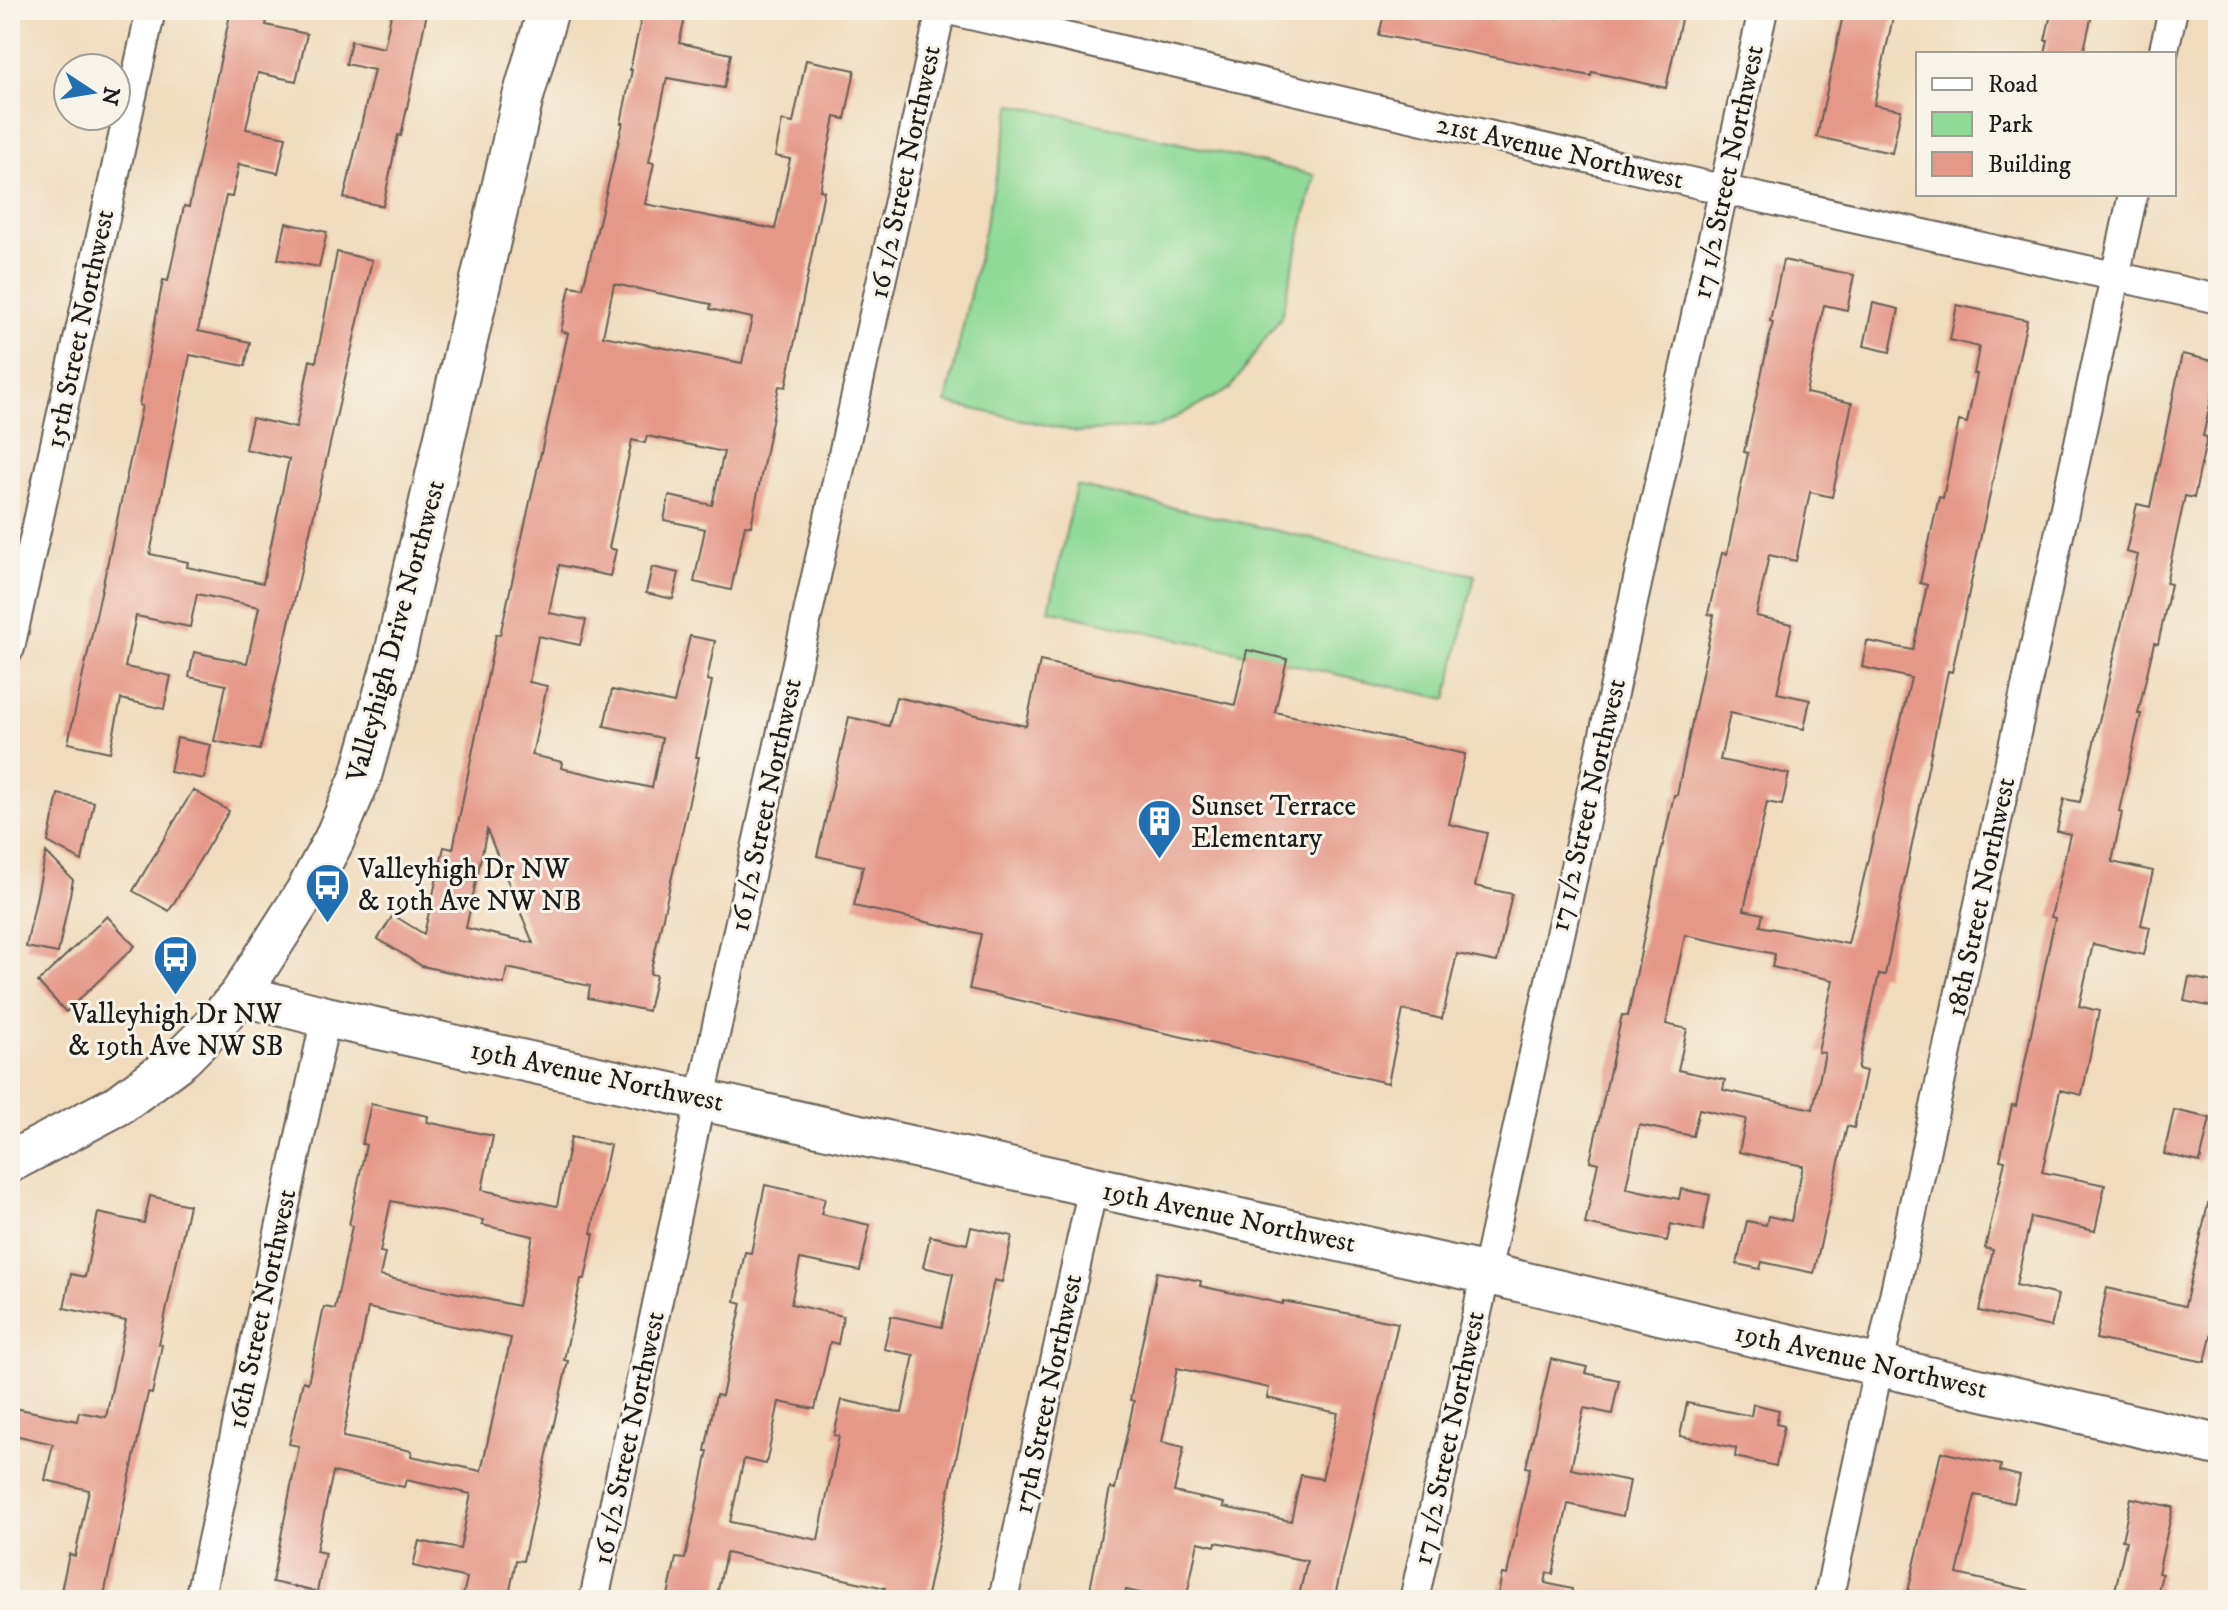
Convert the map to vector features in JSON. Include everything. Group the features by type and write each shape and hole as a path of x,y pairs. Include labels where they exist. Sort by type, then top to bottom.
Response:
{"street":[{"name":"15th Street Northwest","path":"10,648 151,10"},
{"name":"Valleyhigh Drive Northwest","path":"10,1162 120,1104 147,1086 208,1032 240,995 307,890 334,840 365,763 395,654 523,97 548,10"},
{"name":"16 1/2 Street Northwest","path":"594,1600 701,1098 941,10"},
{"name":"21st Avenue Northwest","path":"949,10 1725,190 2218,299"},
{"name":"17 1/2 Street Northwest","path":"1414,1600 1763,10"},
{"path":"2163,52 2173,10"},
{"name":"18th Street Northwest","path":"1828,1600 2133,196"},
{"name":"19th Avenue Northwest","path":"240,995 326,1017 1484,1273 2218,1445"},
{"name":"16th Street Northwest","path":"199,1600 326,1017"},
{"name":"17th Street Northwest","path":"1003,1600 1093,1187"}],"green space":[{"path":"1012,104 1315,175 1281,317 1230,389 1157,427 1078,432 946,403"},
{"path":"1076,486 1475,575 1447,699 1049,610"}],"building":[{"path":"231,10 269,10 266,25 307,34 296,81 258,73 246,129 286,137 278,173 239,164 232,197 226,196 198,331 250,342 245,366 190,355 150,554 188,562 187,567 263,583 289,459 245,449 252,418 296,428 310,360 316,362 337,252 372,260 260,750 214,741 226,685 189,677 194,652 247,663 259,607 197,594 190,627 136,616 125,667 171,676 164,709 121,699 110,752 68,743 142,406 139,405 163,280 168,281 184,206 189,207"},
{"path":"392,10 427,13 383,206 344,198 374,70 346,64 351,41 384,48"},
{"path":"643,10 685,18 679,43 731,54 724,88 667,78 649,162 654,163 645,204 775,229 790,159 775,156 782,121 793,123 806,60 855,70 845,119 835,117 786,387 779,386 751,526 745,525 731,590 694,582 705,529 664,520 669,496 712,505 724,452 647,436 645,443 632,440 609,548 616,550 610,576 559,565 549,613 586,620 580,645 538,636 529,682 547,686 532,755 562,762 561,768 652,788 662,738 604,726 612,690 674,703 690,636 715,641 707,680 712,681 696,757 699,757 650,974 656,975 648,1011 588,998 590,986 507,968 504,984 422,966 378,939 393,915 424,934 444,847 453,849 496,634 500,635 568,333 561,331 570,286 583,288 623,123","holes":["614,284 711,304 710,309 752,318 742,363 603,336","487,830 533,943 466,928"]},
{"path":"1385,10 1521,10 1559,18 1561,10 1592,16 1594,10 1683,10 1666,88 1379,35"},
{"path":"1844,10 1861,10 1893,17 1874,105 1901,110 1892,153 1817,137"},
{"path":"2052,10 2093,10 2083,52 2045,52 2048,40 2045,40"},
{"path":"286,223 327,232 319,267 278,259"},
{"path":"1783,260 1854,275 1847,310 1824,305 1806,393 1852,403 1832,497 1810,492 1796,561 1769,555 1756,616 1792,624 1777,693 1810,700 1804,729 1730,713 1720,760 1789,774 1782,805 1767,802 1744,910 1763,914 1760,926 1848,944 1911,678 1862,667 1867,641 1913,650 1927,585 1920,583 1939,497 1943,498 1959,421 1967,423 1977,374 1974,374 1979,347 1950,340 1957,305 2027,320 1952,672 1948,671 1885,975 1879,974 1858,1069 1866,1071 1854,1128 1847,1126 1814,1273 1762,1262 1760,1269 1737,1264 1747,1221 1766,1225 1768,1216 1791,1221 1803,1166 1739,1152 1746,1119 1699,1109 1693,1136 1639,1125 1626,1188 1679,1199 1681,1189 1710,1195 1703,1231 1671,1224 1667,1241 1585,1224 1598,1163 1590,1161 1622,1015 1628,1016 1659,862 1674,795 1677,795 1714,615 1708,614 1722,553 1727,554 1748,453 1744,452 1773,322 1770,321","holes":["1685,935 1775,954 1772,967 1833,980 1818,1052 1825,1053 1813,1109 1723,1090 1725,1080 1678,1070 1687,1029 1666,1024"]},
{"path":"1873,303 1899,309 1890,352 1864,346"},
{"path":"2182,354 2218,362 2218,369 2203,436 2207,437 2194,498 2185,496 2166,583 2171,584 2138,714 2141,714 2119,811 2122,812 2112,862 2153,871 2141,925 2150,927 2144,955 2093,944 2079,1006 2099,1011 2082,1095 2060,1090 2042,1172 2105,1185 2095,1231 2031,1217 2016,1285 2058,1295 2051,1327 1979,1311 1993,1250 1985,1248 2005,1161 2000,1160 2012,1105 2016,1106 2055,918 2051,917 2070,834 2057,831 2064,799 2080,802 2138,555 2126,552 2137,504 2150,507"},
{"path":"652,567 679,573 673,599 646,593"},
{"name":"Sunset Terrace Elementary","path":"1247,650 1287,659 1275,712 1465,754 1449,824 1487,833 1475,886 1512,894 1497,962 1457,954 1442,1019 1403,1010 1388,1083 969,989 981,934 854,906 863,866 817,856 849,717 889,726 896,697 1026,726 1040,661 1235,705"},
{"path":"177,738 211,745 204,779 170,772"},
{"path":"193,790 229,811 169,911 133,891"},
{"path":"58,794 94,802 82,861 48,842"},
{"path":"46,852 73,880 58,953 26,947"},
{"path":"107,916 135,946 66,1012 38,982"},
{"path":"2189,977 2218,983 2218,1008 2184,1001"},
{"path":"371,1104 428,1116 427,1122 493,1136 482,1190 557,1206 571,1137 610,1145 591,1233 594,1234 585,1279 581,1279 564,1360 568,1361 523,1561 516,1560 508,1600 462,1600 467,1578 413,1566 419,1541 460,1549 471,1494 406,1480 404,1487 333,1472 316,1551 325,1553 317,1592 272,1582 299,1446 289,1444 303,1381 308,1383 324,1307 335,1309 366,1145 362,1144","holes":["391,1201 483,1220 482,1225 533,1236 518,1306 380,1276 385,1253 380,1252","368,1308 511,1338 481,1471 411,1456 412,1451 343,1437"]},
{"path":"2174,1110 2210,1118 2200,1162 2164,1154"},
{"path":"765,1185 825,1198 821,1214 870,1225 860,1271 800,1259 791,1304 843,1316 838,1344 830,1342 815,1409 779,1402 766,1464 744,1459 730,1522 818,1540 839,1436 834,1435 842,1400 902,1413 914,1355 884,1349 891,1316 942,1327 953,1274 923,1267 930,1236 967,1244 971,1227 1012,1236 1002,1282 994,1280 926,1600 882,1600 885,1588 726,1553 716,1600 667,1600 676,1558 685,1559 708,1451 705,1451 716,1395 722,1396 742,1303 735,1301 745,1252 751,1253"},
{"path":"150,1196 189,1205 159,1344 162,1345 152,1394 148,1393 103,1600 59,1600 69,1554 75,1556 89,1490 45,1480 53,1444 10,1434 10,1407 77,1421 79,1412 106,1417 126,1321 64,1308 71,1274 85,1277 98,1213 144,1223"},
{"path":"2208,1204 2218,1205 2218,1306 2205,1362 2096,1339 2107,1288 2185,1306"},
{"path":"1157,1272 1201,1281 1200,1286 1283,1304 1283,1301 1398,1323 1334,1600 1298,1600 1307,1561 1216,1542 1215,1546 1198,1542 1186,1600 1126,1590 1124,1600 1088,1600 1110,1488 1115,1489 1134,1401 1130,1400","holes":["1177,1368 1269,1388 1267,1398 1338,1413 1322,1479 1301,1475 1291,1521 1223,1507 1224,1503 1174,1492 1184,1447 1162,1442"]},
{"path":"1551,1359 1587,1367 1585,1373 1619,1380 1612,1414 1584,1408 1571,1469 1630,1481 1623,1516 1568,1504 1553,1574 1547,1573 1545,1583 1572,1589 1571,1600 1497,1600 1502,1574 1507,1575 1530,1468 1526,1467"},
{"path":"1687,1403 1751,1416 1753,1404 1779,1410 1776,1424 1784,1426 1776,1466 1735,1457 1736,1448 1680,1436"},
{"path":"1941,1452 2001,1465 2000,1471 2020,1476 2014,1503 1975,1495 1957,1574 2028,1590 2027,1600 1906,1600"},
{"path":"2131,1498 2173,1507 2158,1573 2162,1574 2156,1600 2113,1600 2126,1541 2122,1540"}],"place":[{"name":"Sunset Terrace Elementary","path":"1160,861"},
{"name":"Valleyhigh Dr NW & 19th Ave NW NB","path":"327,924"},
{"name":"Valleyhigh Dr NW & 19th Ave NW SB","path":"176,996"}]}
